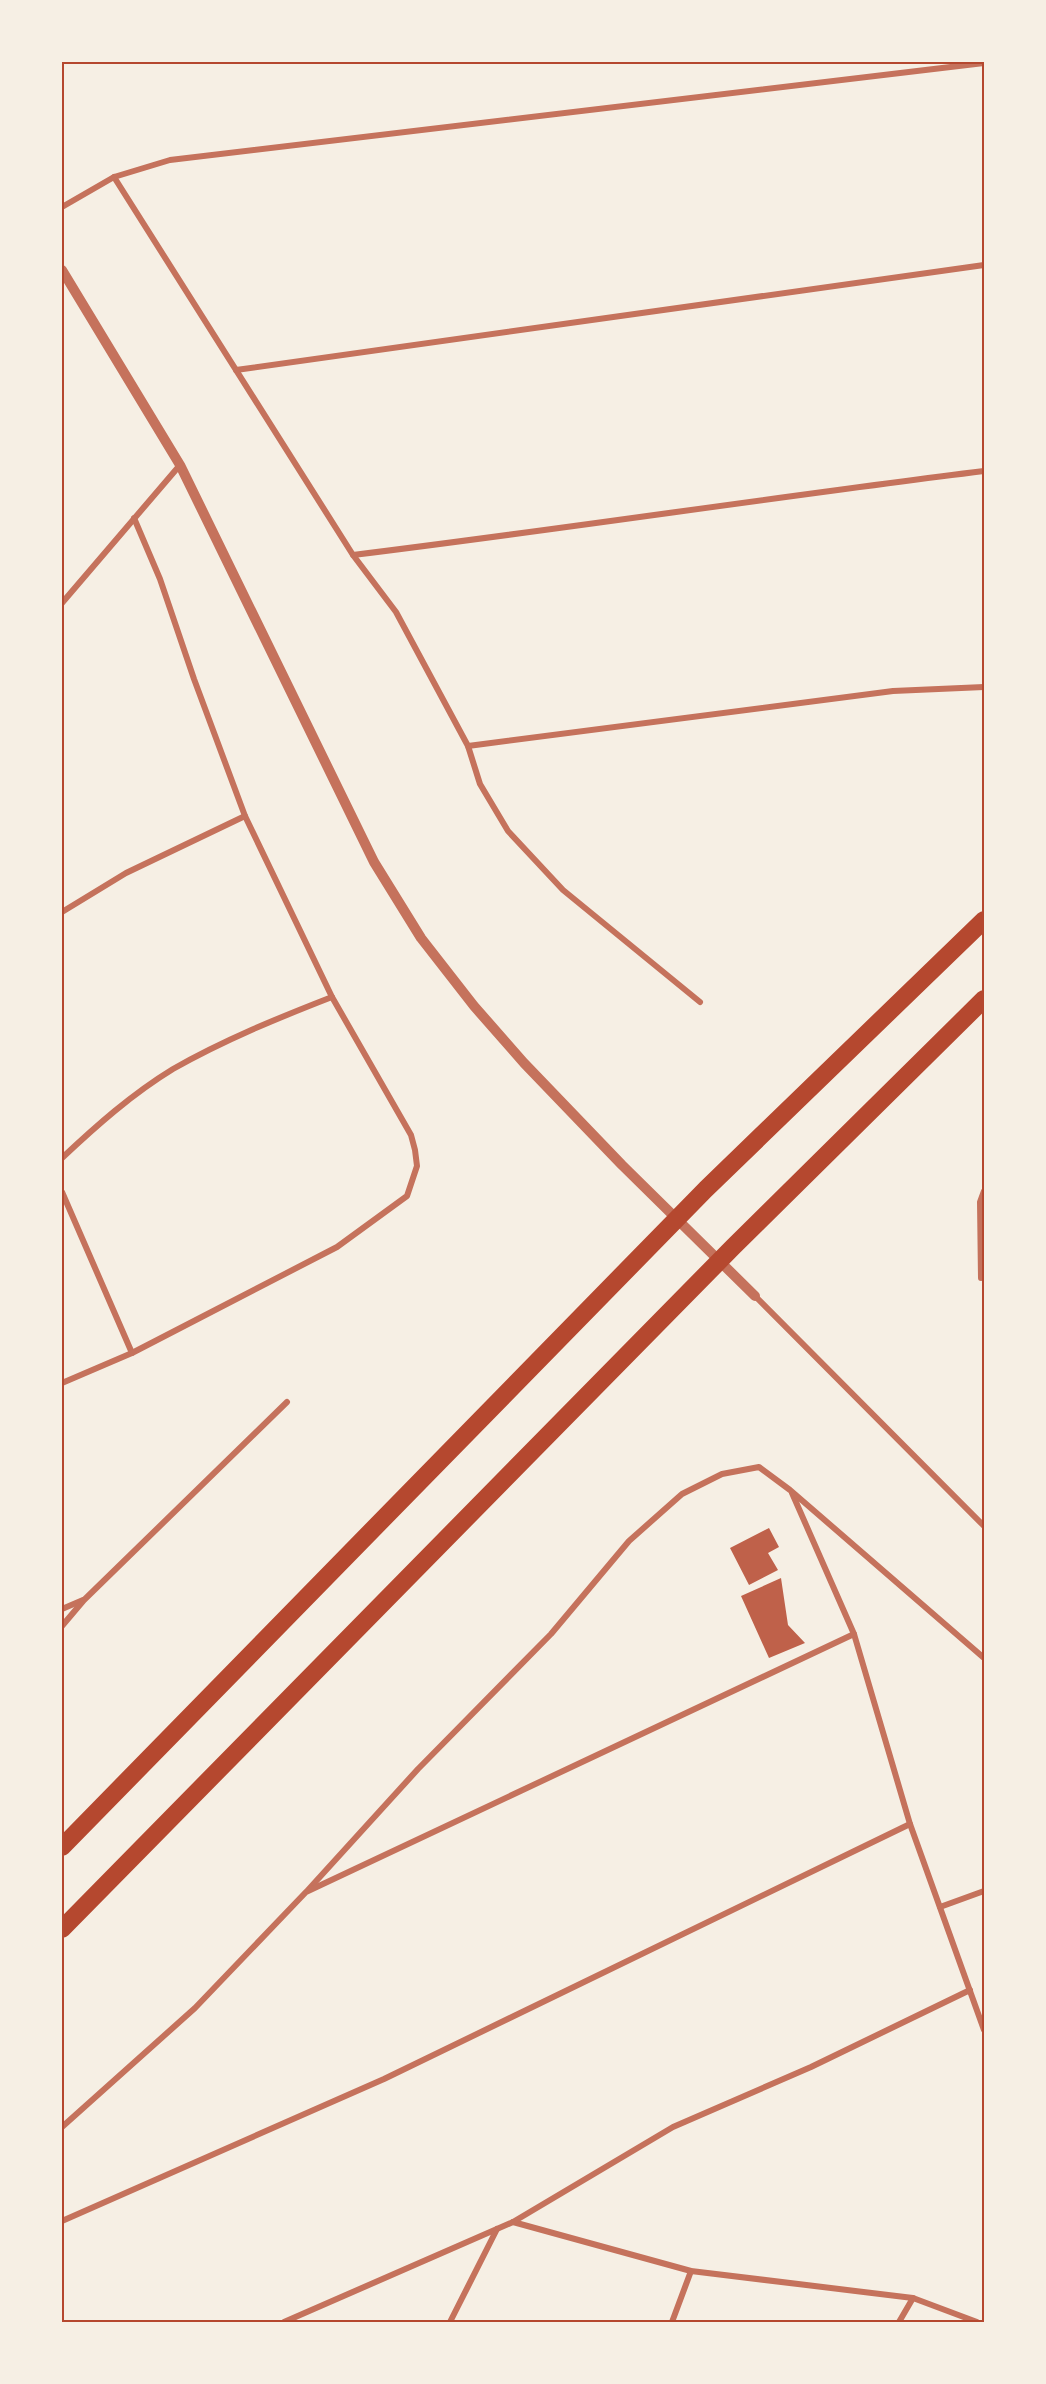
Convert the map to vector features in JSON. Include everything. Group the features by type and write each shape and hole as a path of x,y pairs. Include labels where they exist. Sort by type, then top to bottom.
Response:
{"highway":[{"path":"62,1847 706,1189 984,920"},
{"path":"62,1929 725,1256 984,999"}],"street":[{"path":"62,207 114,177 170,160 984,63"},
{"path":"114,177 353,555 396,612 468,746 480,784 508,831 563,890 700,1002"},
{"path":"236,370 984,266"},
{"path":"62,270 180,465 374,862 421,938 474,1006 524,1063 622,1165 984,1526"},
{"path":"62,602 180,465"},
{"path":"353,555 984,471"},
{"path":"62,1383 132,1353 337,1247 407,1196 417,1166 416,1150 411,1134 332,997 245,816 160,579 134,518"},
{"path":"468,746 893,691 984,687"},
{"path":"62,912 126,873 245,816"},
{"path":"62,1158 108,1116 172,1070 260,1024 332,997"},
{"path":"983,1280 980,1202 984,1191"},
{"path":"62,1192 132,1353"},
{"path":"62,1626 84,1600 287,1402"},
{"path":"62,2127 195,2008 306,1892 418,1769 551,1634 629,1541 682,1494 722,1474 759,1467 790,1490 984,1658"},
{"path":"790,1490 854,1634 910,1824 984,2030"},
{"path":"62,1609 84,1600"},
{"path":"306,1892 854,1634"},
{"path":"62,2221 384,2079 910,1824"},
{"path":"940,1907 984,1891"},
{"path":"284,2322 513,2222 674,2127 811,2067 970,1990"},
{"path":"513,2222 691,2271 913,2298 977,2322"},
{"path":"450,2322 497,2229"},
{"path":"672,2322 691,2271"},
{"path":"899,2322 913,2298"}],"building":[{"path":"769,1528 779,1547 768,1553 778,1570 749,1585 730,1548"},
{"path":"781,1578 788,1625 805,1643 769,1658 741,1596"}]}
